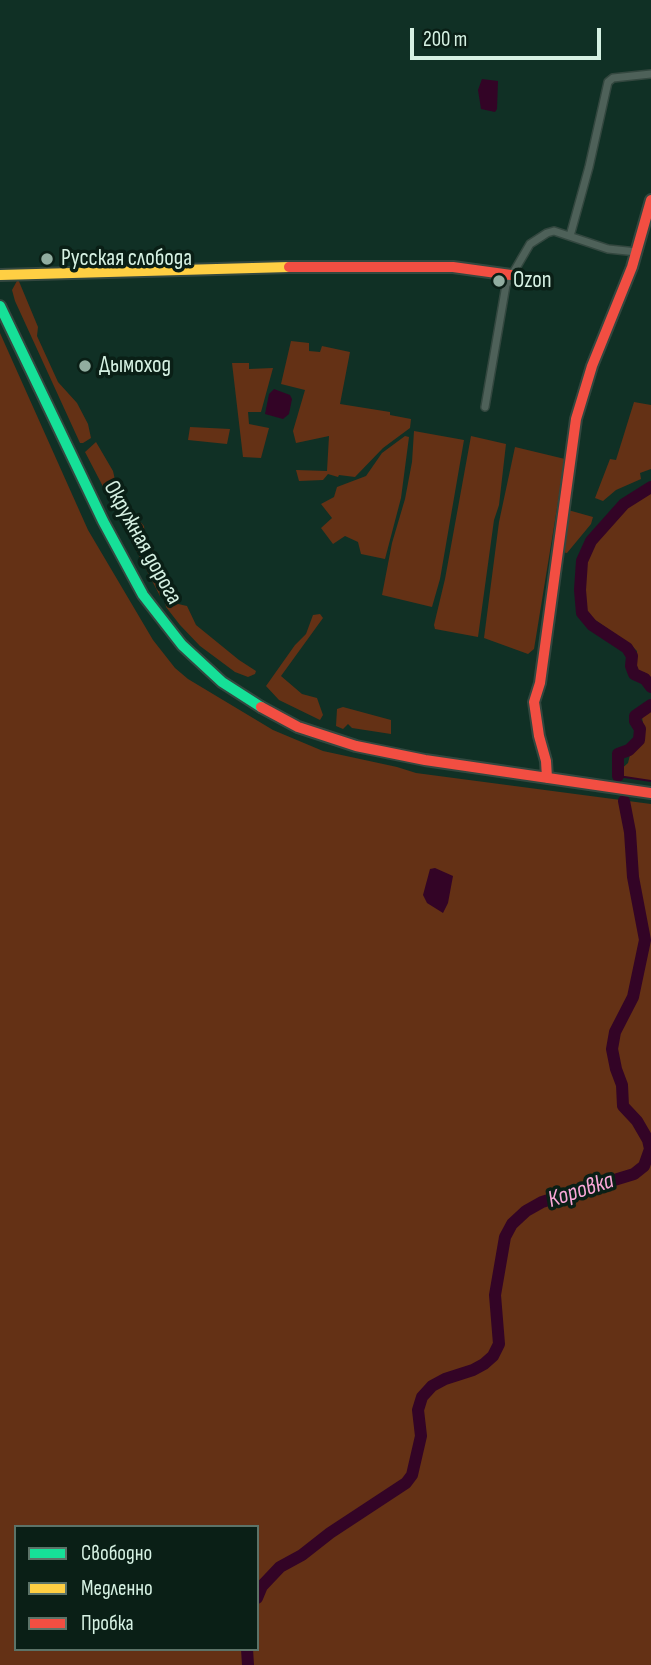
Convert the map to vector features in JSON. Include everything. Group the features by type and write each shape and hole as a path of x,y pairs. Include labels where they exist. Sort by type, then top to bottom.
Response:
{"street":[{"path":"570,236 608,82 619,77 651,74"},
{"path":"547,778 534,702 540,683 576,419 592,366 626,285 651,200"},
{"path":"485,407 506,285 527,248 540,237 554,231 608,248 637,252"},
{"path":"0,275 345,266 453,267 511,275"},
{"name":"Окружная дорога","path":"0,306 131,574 164,625 222,682 272,714 327,738 400,755 651,793"}],"shaded area":[{"path":"482,79 498,81 495,112 481,109 478,90"},
{"path":"18,279 38,327 37,336 58,382 77,403 88,424 91,438 83,443 80,443 15,301 12,290"},
{"path":"0,333 88,530 153,640 175,668 188,679 273,730 323,751 416,773 651,804 651,1665 0,1665"},
{"path":"291,341 309,343 309,351 320,352 322,346 350,352 340,404 390,412 390,415 411,419 410,428 383,448 355,477 328,474 323,480 299,481 296,470 327,471 329,436 296,443 293,431 305,390 281,384"},
{"path":"232,363 249,363 249,369 273,368 261,412 248,412 249,424 269,428 261,458 243,457"},
{"path":"274,389 290,395 292,399 289,414 283,419 265,414 269,394"},
{"path":"634,402 651,405 651,469 640,473 641,479 616,490 603,501 595,498 610,459 616,460"},
{"path":"190,427 230,429 227,444 188,440"},
{"path":"414,431 464,440 440,579 432,607 382,595 392,543 405,499"},
{"path":"405,436 409,437 401,498 385,559 361,554 358,542 345,536 333,544 321,528 332,518 321,504 334,497 337,487 366,476 382,453"},
{"path":"471,436 506,444 478,637 435,629 434,625"},
{"path":"96,442 113,471 119,498 144,526 145,536 171,582 160,596 85,452"},
{"path":"515,447 565,459 534,649 528,654 484,638 499,522"},
{"path":"651,492 651,679 635,667 637,651 588,615 584,604 587,561 591,546 598,535 627,507"},
{"path":"568,510 593,517 591,524 567,553 561,552"},
{"path":"165,601 187,606 196,625 256,671 255,674 248,677 235,672 200,646 166,607"},
{"path":"320,614 323,618 281,676 302,694 317,698 323,715 320,720 279,700 266,686 306,634 313,615"},
{"path":"343,707 391,720 391,734 352,728 348,724 343,729 336,726 337,709"},
{"path":"651,708 651,781 618,776 619,771 628,763 631,751 645,738 642,717"},
{"path":"435,868 453,876 448,903 443,913 427,903 423,895 430,869"}],"waterway":[{"name":"Коровка","path":"651,487 624,504 591,541 582,561 580,590 582,613 592,625 627,648 632,656 634,674 645,679 651,687"},
{"name":"Коровка","path":"618,776 618,754 629,750 639,740 640,729 635,716 651,705"},
{"path":"618,776 651,781"},
{"name":"Коровка","path":"259,1593 262,1586 280,1567 302,1555 330,1533 406,1483 412,1475 421,1436 418,1410 422,1397 432,1386 445,1379 484,1364 493,1356 499,1344 495,1295 505,1237 512,1224 526,1211 542,1202 634,1174 644,1166 650,1149 648,1140 637,1121 623,1106 622,1085 612,1049 615,1032 633,997 645,940 633,877 630,832 624,801"},
{"name":"Коровка","path":"247,1651 248,1665"}],"traffic: fast":[{"path":"0,306 103,521 143,595 182,645 222,682 261,707"}],"traffic: slow":[{"path":"0,275 289,267"}],"traffic: jam":[{"path":"547,778 534,702 540,683 576,419 592,366 632,267 651,200"},
{"path":"289,267 453,267 511,275"},
{"path":"261,707 298,727 356,746 425,760 651,793"}],"place":[{"name":"Русская слобода","path":"47,259"},
{"name":"Ozon","path":"499,281"},
{"name":"Дымоход","path":"85,366"}]}
